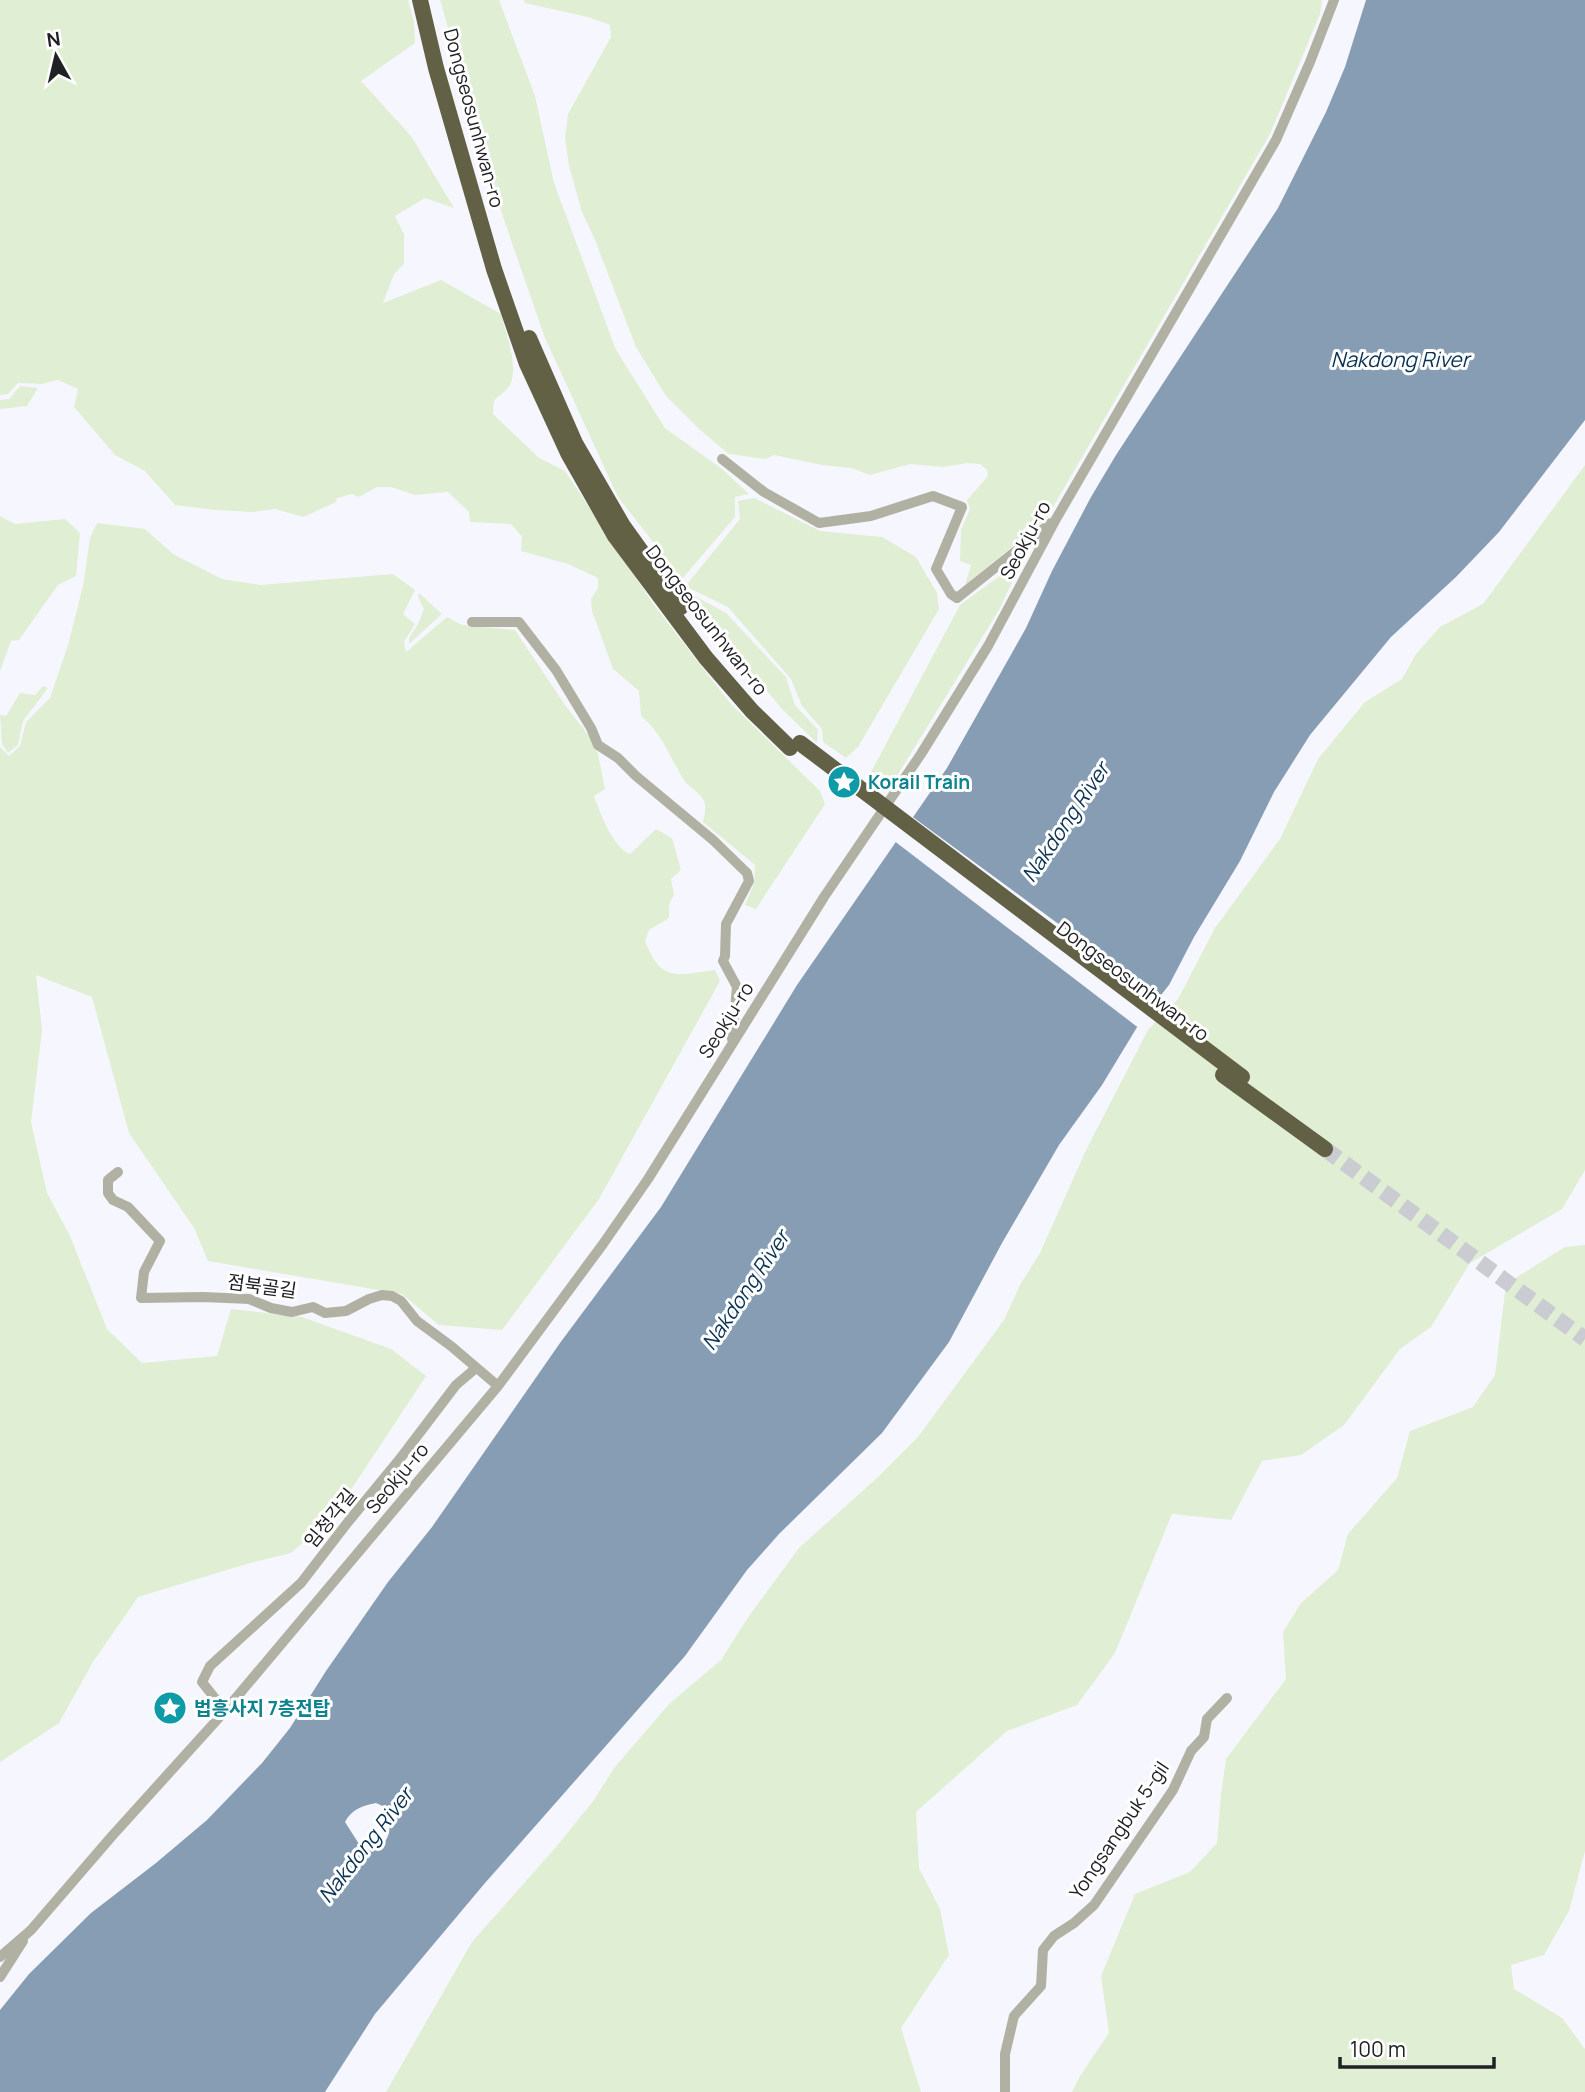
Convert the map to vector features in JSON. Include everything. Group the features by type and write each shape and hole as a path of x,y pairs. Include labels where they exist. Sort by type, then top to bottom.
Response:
{"highway":[{"name":"Dongseosunhwan-ro","path":"420,0 436,68 494,270 527,364 568,453 615,536 706,658 752,711 795,746 1223,1075 1327,1145 1242,1077 795,746 710,647 623,526 575,443 535,354 502,259 430,0"}],"street":[{"name":"Seokju-ro","path":"0,1957 30,1930 225,1711 498,1386 648,1179 824,897 921,754 988,646 1056,519 1276,140 1334,0"},
{"path":"722,459 764,492 819,523 871,516 933,496 962,507 936,569 951,594 957,598 1056,519"},
{"path":"472,622 519,622 556,670 591,728 598,745 618,758 747,873 749,881 726,924 723,961 737,987 732,1042"},
{"name":"점북골길","path":"118,1172 108,1180 107,1194 128,1207 160,1241 144,1272 141,1298 249,1299 271,1308 292,1312 313,1307 324,1312 346,1311 369,1298 392,1296 401,1301 417,1321 498,1386"},
{"name":"임청각길","path":"225,1711 202,1682 210,1666 301,1583 456,1385 476,1368"},
{"name":"Yongsangbuk 5-gil","path":"1005,2092 1005,2054 1014,2016 1041,1986 1043,1950 1054,1936 1094,1905 1173,1790 1191,1751 1204,1737 1207,1720 1227,1698"},
{"path":"0,1977 30,1930"}],"green space":[{"path":"0,0 408,0 414,22 415,43 361,81 411,136 454,208 425,198 395,216 404,234 404,264 394,274 383,303 441,280 501,314 513,368 509,387 494,401 493,414 539,458 565,471 654,605 730,703 820,791 825,804 756,909 745,905 754,884 755,865 703,822 705,807 702,797 684,780 660,738 641,716 639,691 613,669 592,611 591,599 598,588 598,578 568,564 521,551 522,537 511,524 470,522 469,512 448,492 415,495 391,487 377,487 359,497 352,494 337,498 336,502 303,517 275,509 253,512 175,505 145,471 115,455 74,407 78,389 58,380 42,384 18,383 8,394 0,395"},
{"path":"440,0 499,0 535,96 554,183 616,350 665,428 722,469 749,494 735,497 735,517 682,579 618,497 545,338 503,217"},
{"path":"524,0 1322,0 1320,14 1270,134 1046,519 965,585 971,565 960,561 961,530 970,509 967,500 988,476 987,470 980,464 944,467 910,464 870,475 851,468 774,455 766,459 729,454 666,396 636,347 582,212 569,166 565,138 568,114 611,37 610,25 588,17 525,3"},
{"path":"20,386 38,388 27,406 0,409 0,400 9,399"},
{"path":"1585,465 1585,1170 1562,1209 1470,1263 1431,1327 1400,1349 1344,1425 1301,1455 1262,1461 1231,1520 1172,1514 1115,1653 1077,1705 1007,1731 916,1812 919,1868 940,1909 949,1955 901,2028 921,2092 386,2092 472,1942 556,1847 594,1800 614,1768 670,1703 721,1660 749,1616 799,1548 918,1437 1004,1320 1020,1285 1040,1253 1086,1150 1148,1030 1178,999 1215,928 1280,839 1318,759 1365,702 1402,679 1416,654 1440,627 1483,604"},
{"path":"754,498 820,531 882,537 916,557 937,593 939,609 858,747 846,758 823,742 822,729 802,706 791,679 728,607 689,588 688,583 740,519 738,501"},
{"path":"0,516 15,524 65,519 80,533 76,576 58,585 19,640 11,641 0,671"},
{"path":"97,523 145,529 173,554 222,579 260,585 393,574 415,590 403,614 415,624 404,642 406,652 447,617 462,625 515,630 589,736 598,754 605,789 594,796 618,845 630,854 656,829 672,838 681,870 671,879 674,895 669,904 669,918 649,930 645,941 651,955 664,970 680,974 715,970 720,981 599,1199 502,1330 439,1325 402,1294 208,1261 194,1228 129,1133 92,997 36,975 42,1030 31,1122 47,1193 70,1236 107,1329 142,1363 217,1356 231,1309 302,1317 391,1349 426,1376 333,1517 291,1553 138,1597 93,1662 59,1723 0,1762 0,747 9,756 20,746 26,722 50,698 68,645 83,586 90,538"},
{"path":"1012,567 1019,567 999,610 889,789 870,774 960,605"},
{"path":"419,593 442,614 409,644 409,638 424,609 418,597"},
{"path":"691,594 726,613 786,677 795,705 818,730 817,743 782,709 702,612"},
{"path":"43,686 48,688 23,721 18,745 8,753 2,744 0,715 6,716 20,693 35,695"},
{"path":"1585,1245 1585,1851 1569,1911 1544,1955 1511,1965 1514,1989 1562,2018 1585,2049 1585,2092 1072,2092 1109,2033 1101,1976 1135,1894 1190,1872 1217,1843 1226,1759 1286,1679 1283,1632 1301,1603 1338,1570 1348,1534 1397,1478 1410,1431 1473,1407 1495,1375 1506,1284 1565,1247"}],"water":[{"name":"Nakdong River","path":"1366,0 1585,0 1585,420 1499,532 1456,577 1391,637 1310,735 1274,792 1240,861 1194,937 1169,985 1142,1019 1102,1085 1059,1145 949,1342 882,1433 779,1534 747,1570 685,1656 485,1883 375,2014 325,2092 0,2092 0,2010 29,1974 91,1913 207,1820 262,1763 290,1728 388,1582 432,1527 560,1343 661,1207 797,985 947,768 1026,628 1091,497 1278,208 1326,112 1345,67","holes":["376,1803 385,1807 390,1827 387,1839 377,1848 370,1850 359,1844 345,1822 354,1811 362,1807"]}],"pier":[{"path":"910,815 1162,1000 1140,1029 893,840"}],"tunnel":[{"path":"1325,1149 1585,1339"}],"place":[{"name":"Korail Train","path":"844,782"},
{"name":"법흥사지 7층전탑","path":"170,1708"}]}
